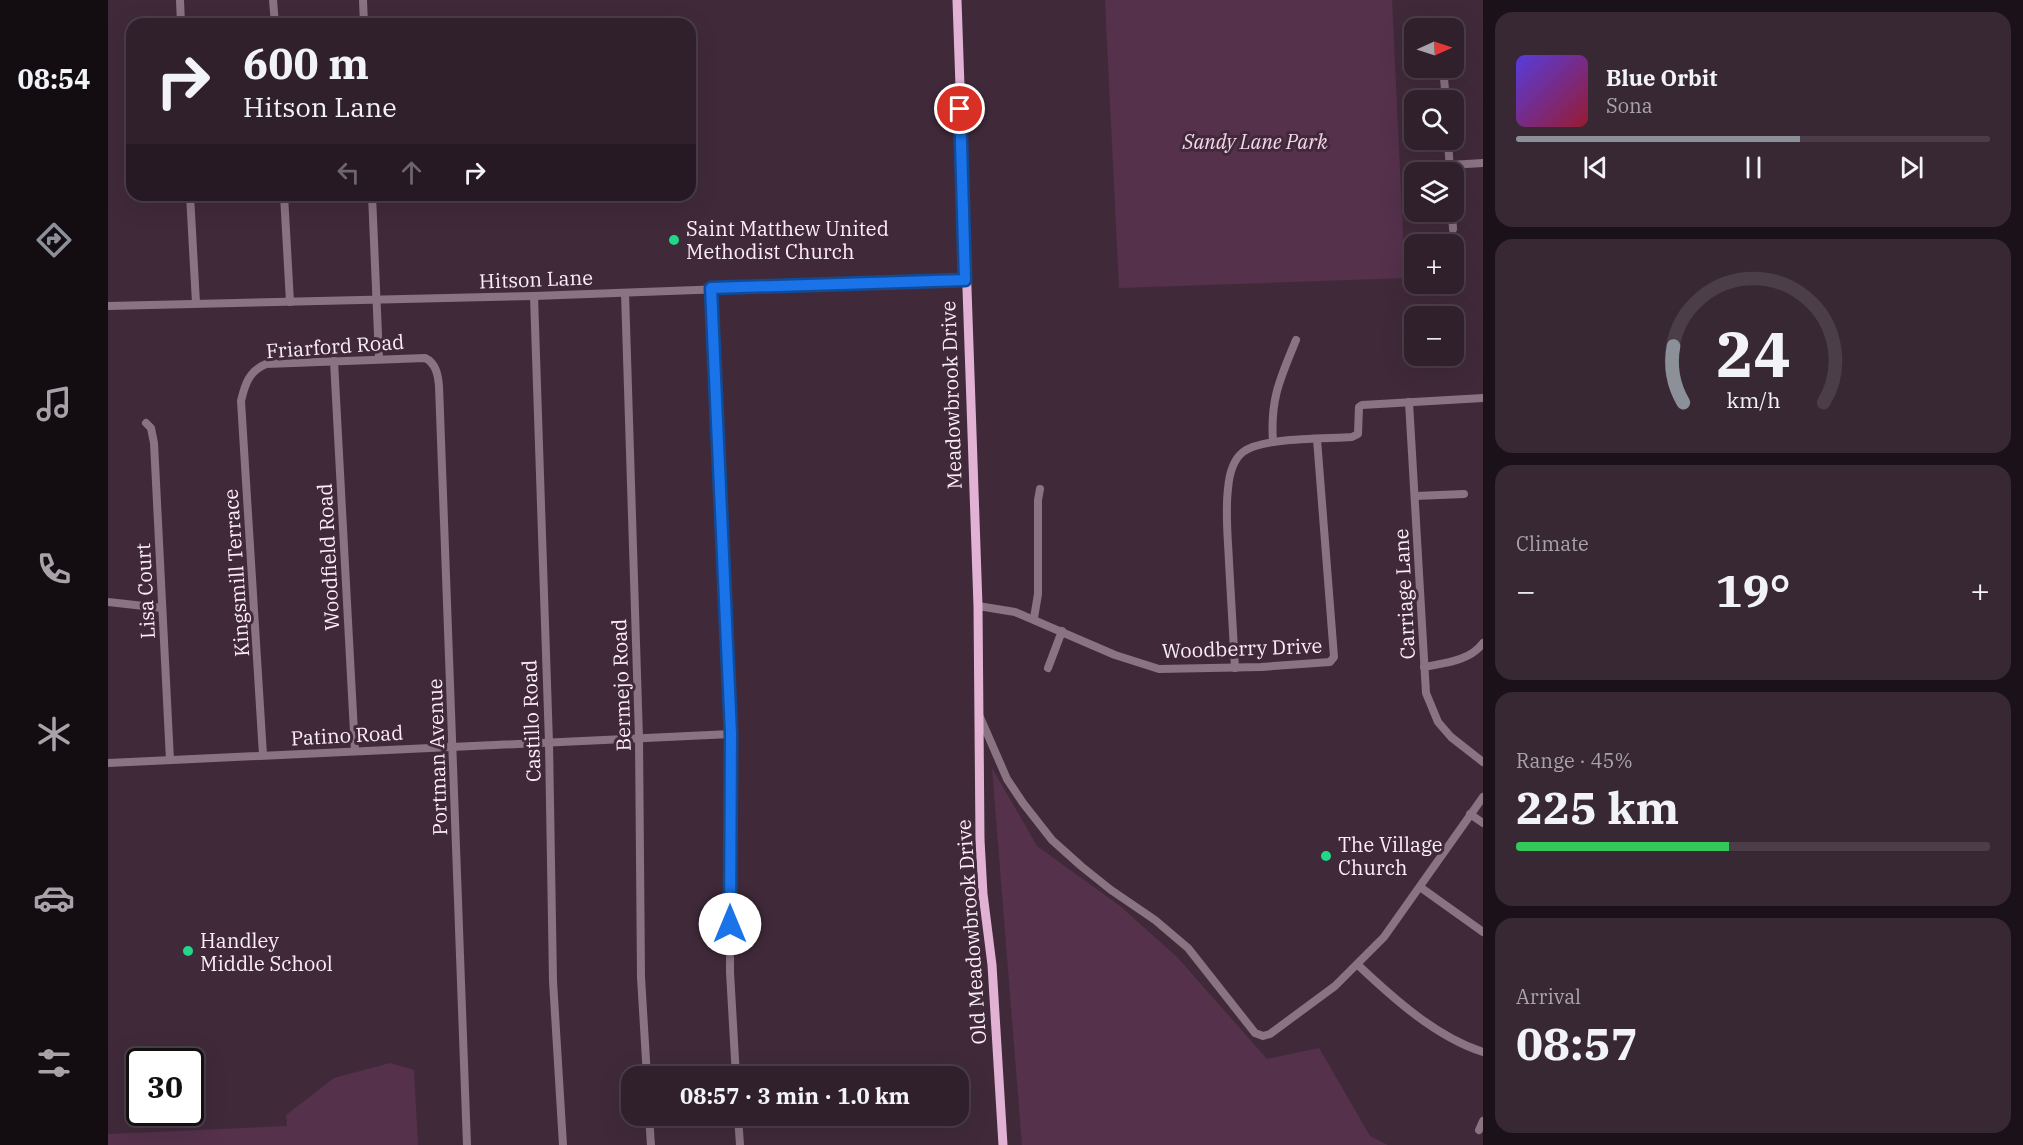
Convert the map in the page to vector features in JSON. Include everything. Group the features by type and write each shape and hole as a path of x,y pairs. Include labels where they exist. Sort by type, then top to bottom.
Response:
{"main road":[{"name":"Meadowbrook Drive","path":"957,0 978,606 979,716"},
{"name":"Old Meadowbrook Drive","path":"979,716 983,894 992,965 1003,1145"}],"street":[{"path":"180,0 181,18"},
{"path":"273,0 274,18"},
{"path":"363,0 364,18"},
{"path":"1464,167 1483,164"},
{"path":"190,201 196,303"},
{"path":"284,201 290,302"},
{"path":"372,201 379,358"},
{"path":"1453,222 1453,229"},
{"name":"Hitson Lane","path":"108,306 376,301 965,280"},
{"path":"711,288 731,734 730,972 735,1066"},
{"name":"Bermejo Road","path":"625,293 639,738 641,976 646,1066"},
{"name":"Castillo Road","path":"534,296 549,742 553,981 563,1145"},
{"path":"1273,442 1272,406 1278,384 1296,340"},
{"name":"Friarford Road","path":"244,389 254,370 267,364 425,358 430,360 435,368"},
{"name":"Woodfield Road","path":"334,360 355,751"},
{"name":"Portman Avenue","path":"435,368 439,386 467,1145"},
{"name":"Kingsmill Terrace","path":"244,389 242,400 263,756"},
{"path":"1234,668 1227,530 1230,475 1239,456 1244,451 1261,444 1352,437 1358,434 1359,406 1362,405 1483,398"},
{"name":"Carriage Lane","path":"1409,402 1426,693 1438,722 1451,737 1483,762"},
{"name":"Lisa Court","path":"146,423 151,428 154,443 170,760"},
{"name":"Woodberry Drive","path":"978,606 1016,612 1034,618 1115,655 1146,666 1173,670 1330,662 1334,657 1317,439"},
{"path":"1034,618 1038,594 1038,500 1041,489"},
{"path":"1415,496 1464,494"},
{"path":"108,602 162,608"},
{"path":"1048,668 1062,631"},
{"path":"1424,667 1459,660 1483,643"},
{"path":"979,716 1007,779 1052,840 1111,891 1155,920 1188,948 1255,1033 1260,1036 1270,1034 1300,1013 1358,965 1384,937 1483,797"},
{"name":"Patino Road","path":"108,763 731,734"},
{"path":"1470,814 1483,822"},
{"path":"1420,887 1483,932"},
{"path":"1358,965 1410,1010 1455,1040 1483,1052"},
{"path":"1479,1130 1483,1121"},
{"path":"650,1126 651,1145"},
{"path":"739,1126 740,1145"}],"green space":[{"name":"Sandy Lane Park","path":"1105,0 1392,0 1404,278 1119,288"},
{"path":"992,768 1037,846 1120,906 1177,957 1267,1059 1319,1048 1370,1136 1388,1145 1022,1145"},
{"path":"390,1063 414,1070 418,1145 108,1145 108,1134 287,1126 286,1115 334,1078"}],"place":[{"name":"Saint Matthew United Methodist Church","path":"674,240"},
{"name":"The Village Church","path":"1326,856"},
{"name":"Handley Middle School","path":"188,951"}],"route":[{"path":"730,924 731,734 711,288 965,280 960,109"}]}
